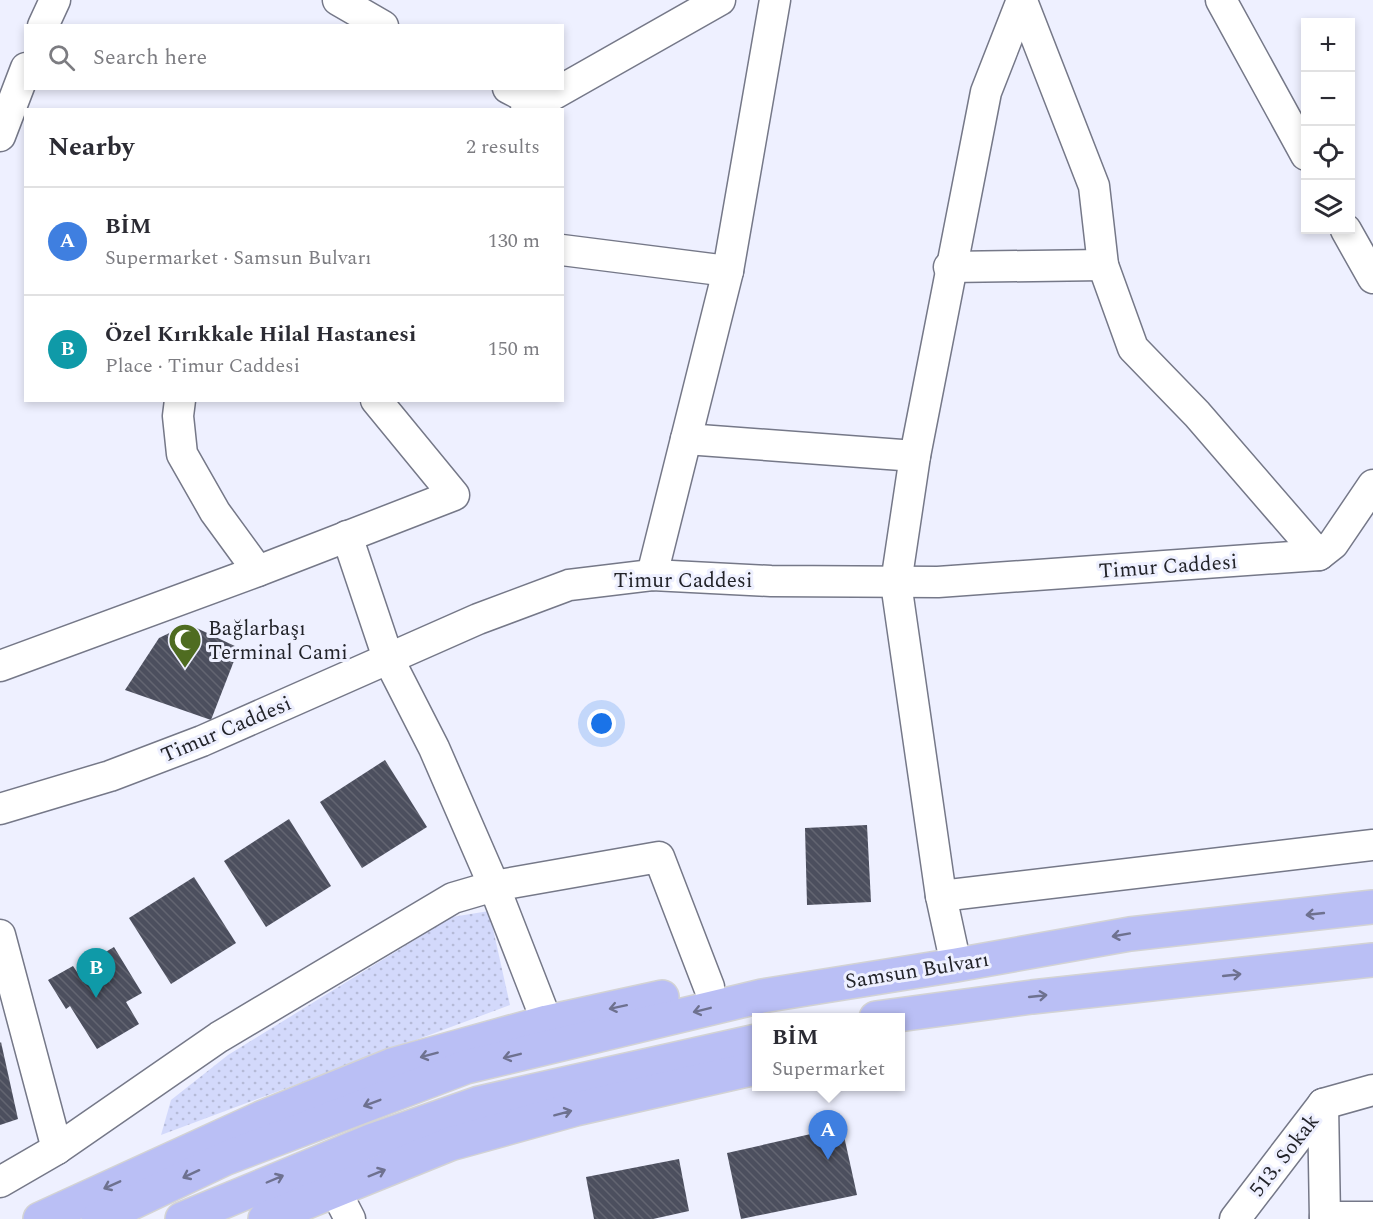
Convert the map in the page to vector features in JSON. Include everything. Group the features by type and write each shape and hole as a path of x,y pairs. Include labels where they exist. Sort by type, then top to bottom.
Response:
{"main road":[{"name":"Samsun Bulvarı","path":"98,1219 224,1160 466,1067 762,996 1130,934 1373,908"},
{"path":"905,1013 1373,960"},
{"path":"40,1219 261,1118 392,1065 547,1022 763,977 940,967"},
{"path":"905,1031 999,1001"},
{"path":"182,1219 373,1140 479,1103 752,1042"},
{"path":"265,1219 450,1144 576,1109 752,1069"}],"street":[{"path":"45,24 55,0"},
{"path":"338,0 380,24"},
{"path":"390,0 390,24"},
{"path":"564,88 720,0"},
{"path":"652,575 728,271 775,0"},
{"path":"1022,0 1094,186 1102,265 1133,348 1197,414 1319,555 1333,544 1373,485"},
{"path":"940,967 941,896 896,583 915,456 950,267 986,92 1022,0"},
{"path":"1221,0 1301,148"},
{"path":"24,73 0,135 24,137"},
{"path":"511,90 532,106 560,90"},
{"path":"1348,234 1373,278"},
{"path":"564,250 728,271"},
{"path":"950,267 1102,265"},
{"path":"180,402 178,416 182,454 215,512 258,571"},
{"path":"0,666 258,571 454,495 378,402"},
{"path":"686,439 915,456"},
{"path":"347,536 388,658 434,748 495,886 547,1022"},
{"name":"Timur Caddesi","path":"0,809 110,776 173,752 478,619 569,585 652,575 896,583 1319,555"},
{"path":"941,896 1373,845"},
{"path":"0,1182 57,1149 229,1031 453,898 495,886 659,857 709,987"},
{"path":"0,935 57,1149"},
{"name":"513. Sokak","path":"1235,1219 1323,1104 1373,1090"},
{"path":"1323,1104 1325,1218 1373,1217"},
{"path":"335,1190 350,1219"}],"shaded area":[{"path":"489,911 510,1005 161,1135 171,1100 228,1055 452,917"}],"building":[{"name":"Bağlarbaşı Terminal Cami","path":"188,624 239,648 211,720 125,690 159,638"},
{"path":"385,760 427,827 362,868 320,802"},
{"path":"289,819 331,886 266,927 224,861"},
{"path":"867,825 871,902 807,905 805,828"},
{"path":"194,877 236,943 171,984 129,918"},
{"path":"114,947 142,993 126,1002 139,1024 97,1049 70,1006 66,1009 48,980 73,966 81,978 92,972 87,963"},
{"path":"0,1043 18,1119 0,1125"},
{"path":"842,1127 857,1195 741,1219 727,1153"},
{"path":"679,1159 689,1211 653,1219 594,1219 586,1177"}],"place":[{"name":"Bağlarbaşı Terminal Cami","path":"185,669"},
{"name":"Özel Kırıkkale Hilal Hastanesi","path":"96,998"},
{"name":"BİM","path":"828,1160"}]}
